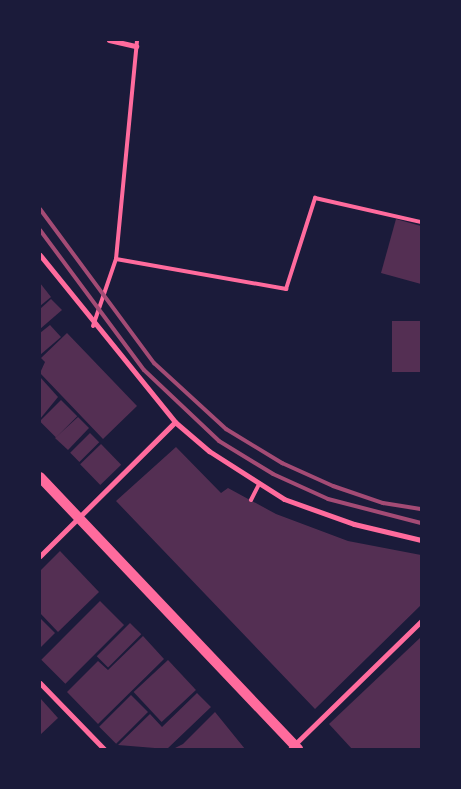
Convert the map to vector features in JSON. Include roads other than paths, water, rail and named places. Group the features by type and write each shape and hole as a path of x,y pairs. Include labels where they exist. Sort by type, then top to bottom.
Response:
{"main road":[{"path":"40,477 294,748"}],"street":[{"path":"109,40 137,43"},
{"path":"40,255 93,326 175,422 259,484 284,499 354,524 421,540"},
{"path":"40,556 175,422"},
{"path":"294,748 421,621"},
{"path":"40,683 104,749"}],"lane":[{"path":"93,326 116,259 137,43"},
{"path":"116,259 286,289 315,198 421,222"},
{"path":"251,500 259,484"}],"railway":[{"path":"40,209 154,363 226,429 282,463 333,486 383,503 421,509"},
{"path":"40,230 144,370 219,441 273,474 328,499 421,523"}]}
